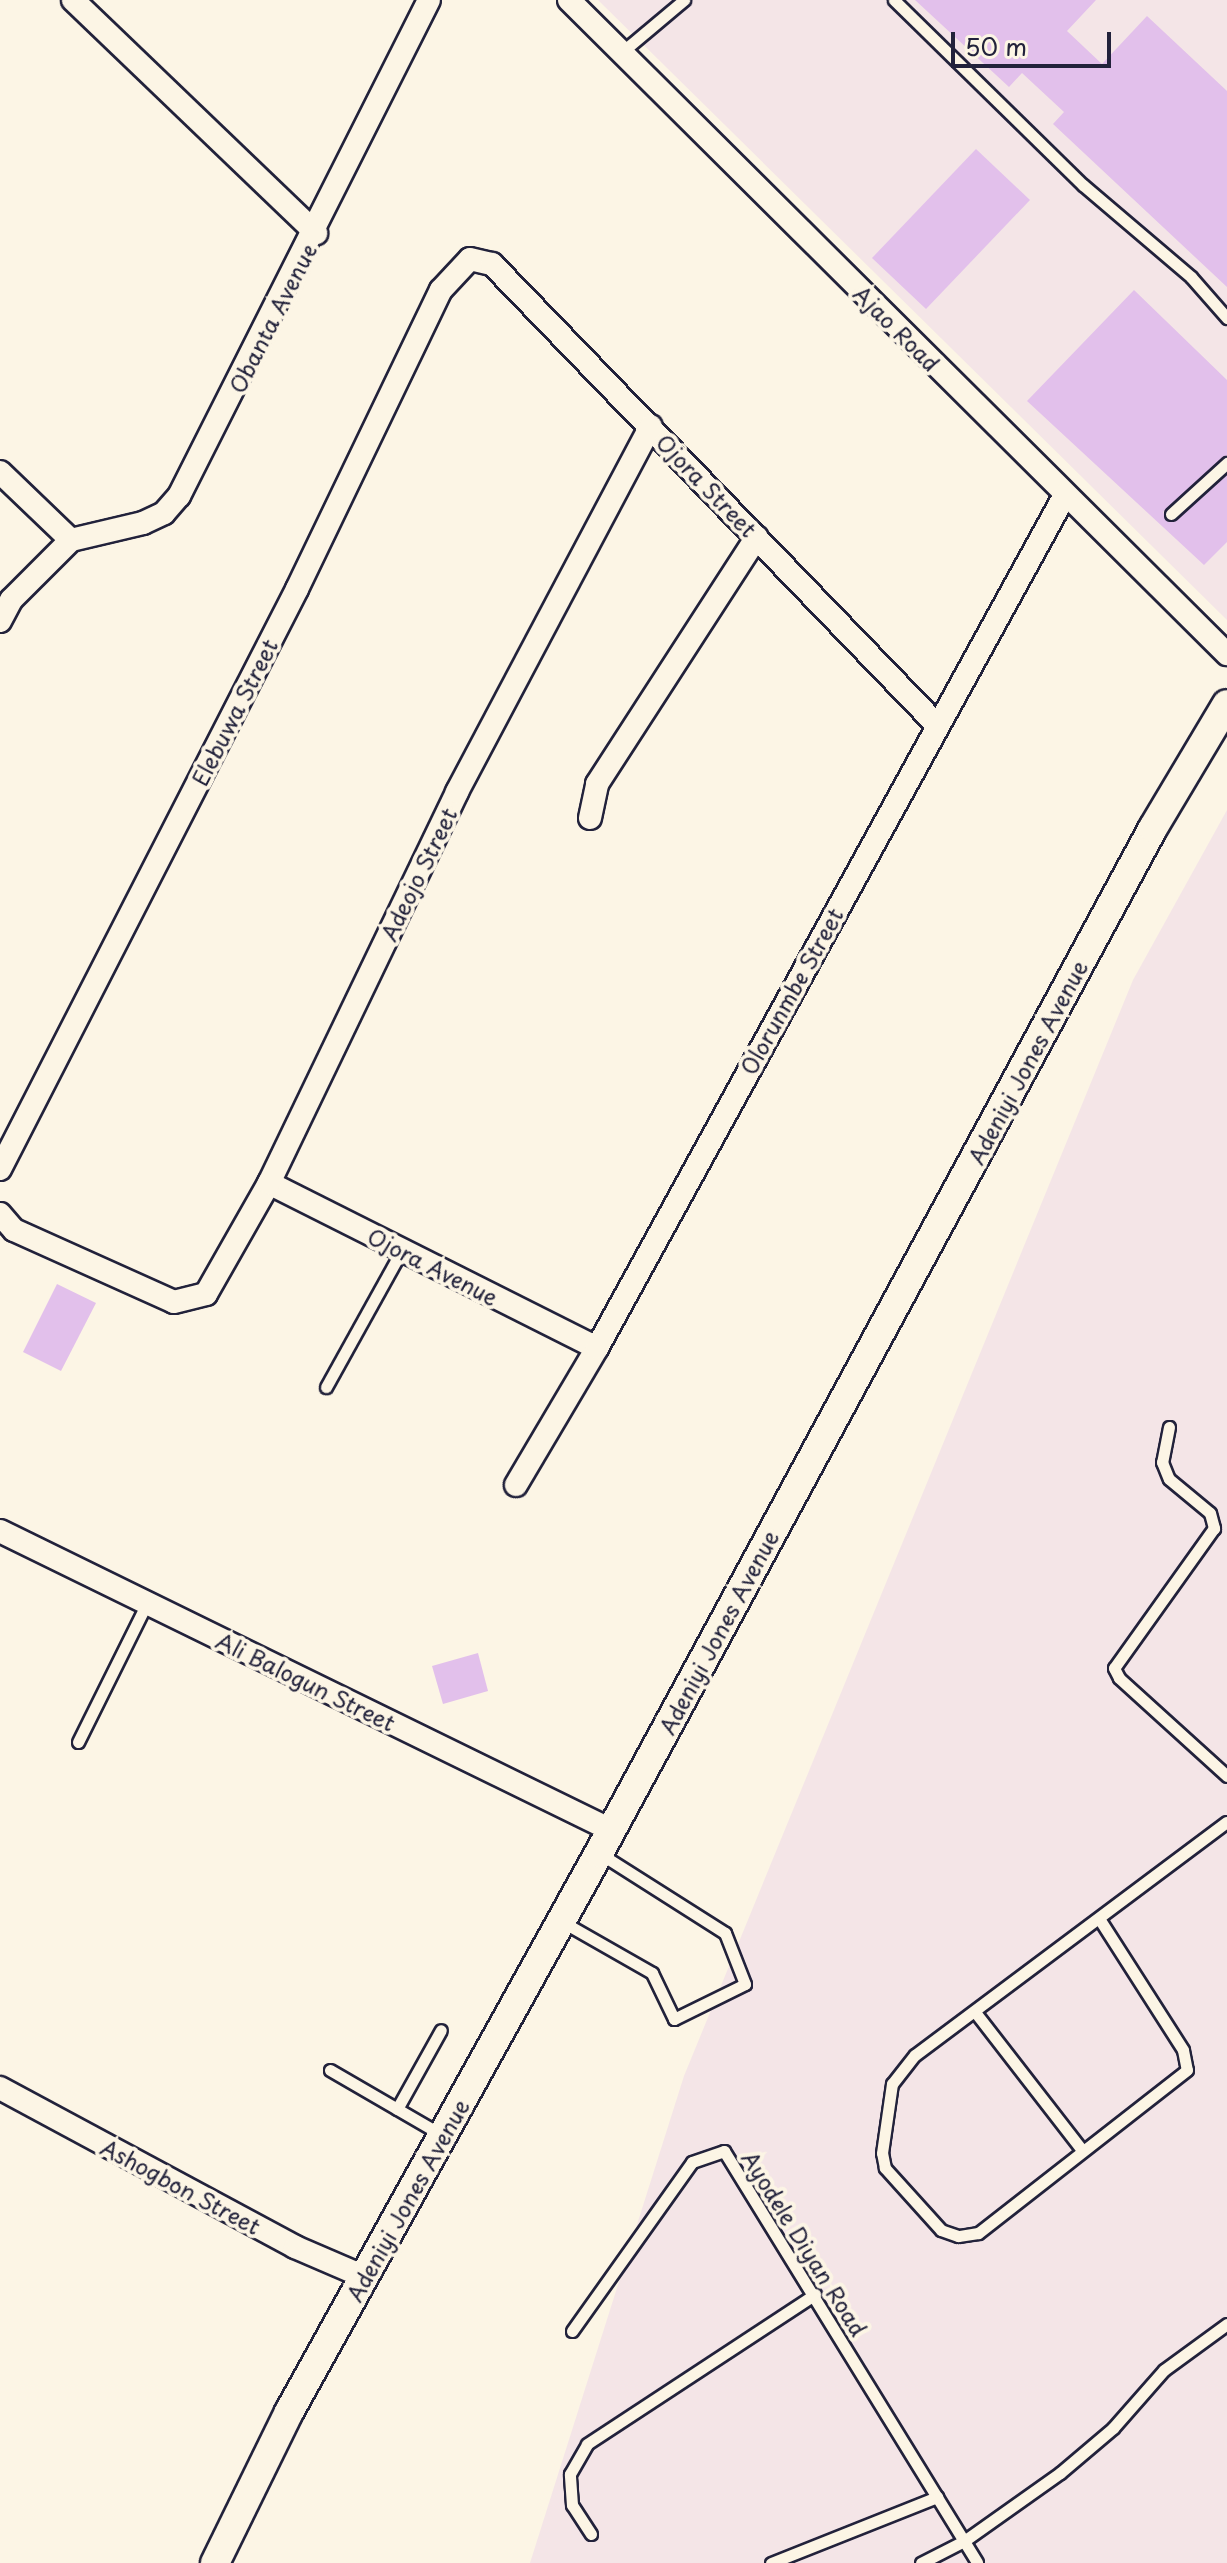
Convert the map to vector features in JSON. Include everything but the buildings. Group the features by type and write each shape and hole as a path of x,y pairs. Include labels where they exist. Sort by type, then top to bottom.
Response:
{"street":[{"path":"73,0 316,233"},
{"name":"Obanta Avenue","path":"0,621 45,562 71,540 143,523 164,513 179,496 316,233 429,0"},
{"name":"Ajao Road","path":"569,0 1227,654"},
{"name":"Ojora Street","path":"470,259 492,264 936,724"},
{"name":"Elebuwa Street","path":"0,1169 297,589 441,290 470,259"},
{"name":"Adeojo Street","path":"0,1214 14,1230 174,1302 206,1294 269,1183 457,792 651,426"},
{"path":"0,472 71,540"},
{"name":"Olorunmbe Street","path":"516,1485 597,1348 936,724 1065,495"},
{"path":"590,818 597,784 757,537"},
{"name":"Adeniyi Jones Avenue","path":"215,2563 289,2412 605,1842 1153,828 1227,704"},
{"name":"Ojora Avenue","path":"269,1183 597,1348"},
{"name":"Ali Balogun Street","path":"0,1531 147,1603 605,1842"},
{"name":"Ashogbon Street","path":"0,2088 295,2247 365,2277"}],"lane":[{"path":"622,52 684,0"},
{"path":"894,0 1083,185 1191,277 1227,318"},
{"path":"1171,514 1227,463"},
{"path":"326,1387 402,1250"},
{"path":"1169,1427 1162,1462 1169,1479 1215,1522 1117,1658 1119,1678 1227,1776"},
{"path":"78,1742 147,1603"},
{"path":"1100,1920 1183,2050 1187,2070 978,2233 958,2236 941,2230 885,2168 882,2153 892,2084 915,2055 1100,1920 1227,1822"},
{"path":"561,1921 652,1973 674,2019 745,1984 725,1933 605,1842"},
{"path":"975,2012 1082,2150"},
{"path":"397,2109 441,2030"},
{"path":"330,2070 443,2136"},
{"name":"Ayodele Diyan Road","path":"572,2331 673,2184 692,2162 711,2152 730,2156 977,2563"},
{"path":"591,2534 572,2505 570,2474 587,2444 815,2294"},
{"path":"921,2563 964,2541 1060,2473 1113,2428 1164,2370 1227,2324"},
{"path":"771,2563 937,2497"}],"shaded area":[{"path":"598,0 1227,0 1227,620"},
{"path":"1227,810 1227,2563 530,2563 684,2076 1133,980"}]}
